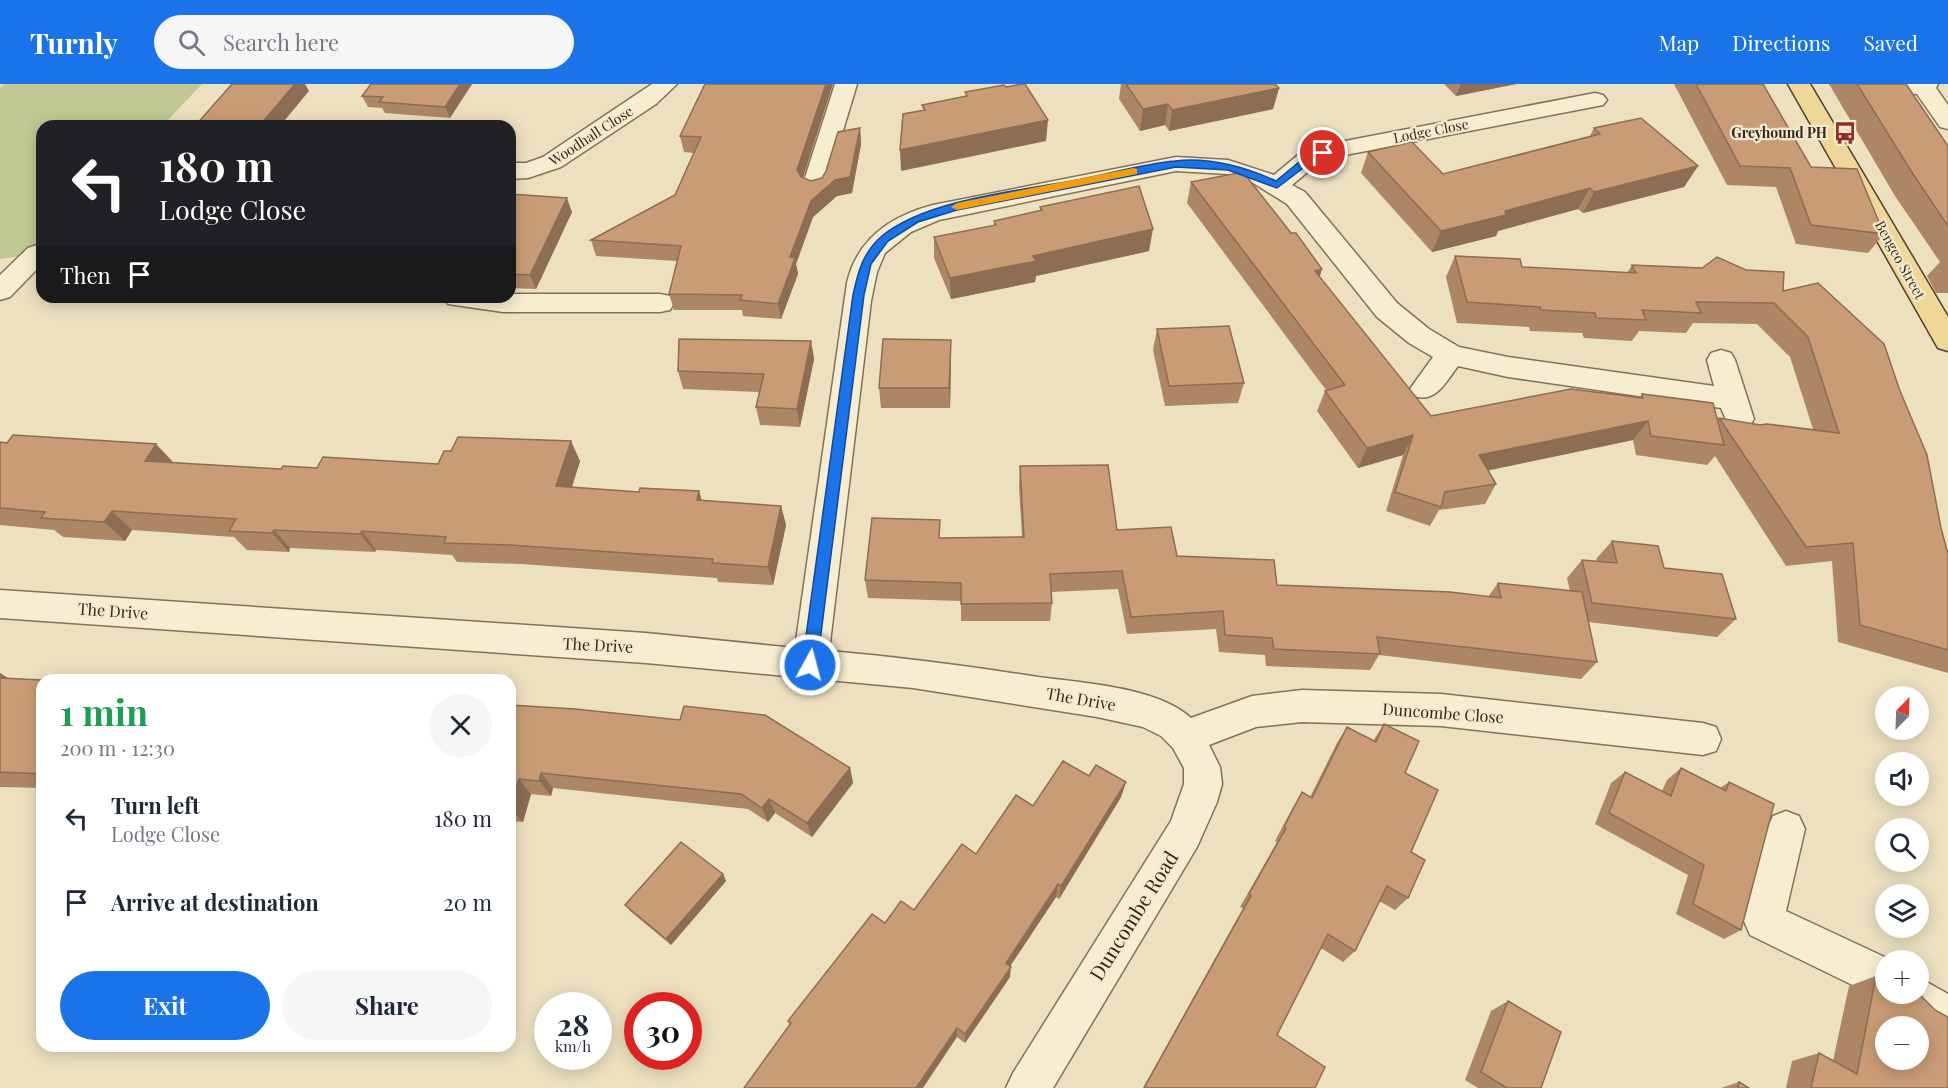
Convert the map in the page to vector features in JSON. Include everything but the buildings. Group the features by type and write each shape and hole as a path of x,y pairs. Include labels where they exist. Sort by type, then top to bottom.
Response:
{"main road":[{"name":"Bengeo Street","path":"1799,84 1948,341"}],"street":[{"name":"Woodhall Close","path":"516,173 552,162 648,99 666,84"},
{"path":"814,188 846,84"},
{"path":"1865,84 1925,86 1948,122"},
{"name":"Lodge Close","path":"1277,185 1307,160 1323,153 1595,100"},
{"path":"810,665 856,312 865,263 885,239 914,220 956,207 1176,164 1228,166 1246,171 1277,185 1296,198 1310,212 1387,310 1419,336 1452,355 1508,368 1733,399"},
{"path":"0,291 36,255"},
{"path":"516,303 660,303"},
{"path":"1424,389 1452,355"},
{"path":"1721,360 1743,432"},
{"name":"The Drive","path":"0,604 646,648 913,673 1097,701 1149,712 1174,725 1186,736"},
{"name":"Duncombe Close","path":"1186,736 1252,712 1302,706 1441,710 1703,739"},
{"name":"Duncombe Road","path":"1028,1088 1184,834 1203,784 1202,767 1186,736"},
{"path":"1786,829 1764,921 1875,974"},
{"path":"1926,1004 1948,1018"}],"green space":[{"path":"5,84 202,84 168,120 36,120 36,254 0,259 0,88"}],"slow traffic":[{"path":"957,207 1134,171"}],"place":[{"name":"Greyhound PH","path":"1845,133"}],"route":[{"path":"810,665 858,295 865,263 885,239 914,220 956,207 1176,164 1228,166 1259,176 1277,185 1307,160 1323,153"}]}
